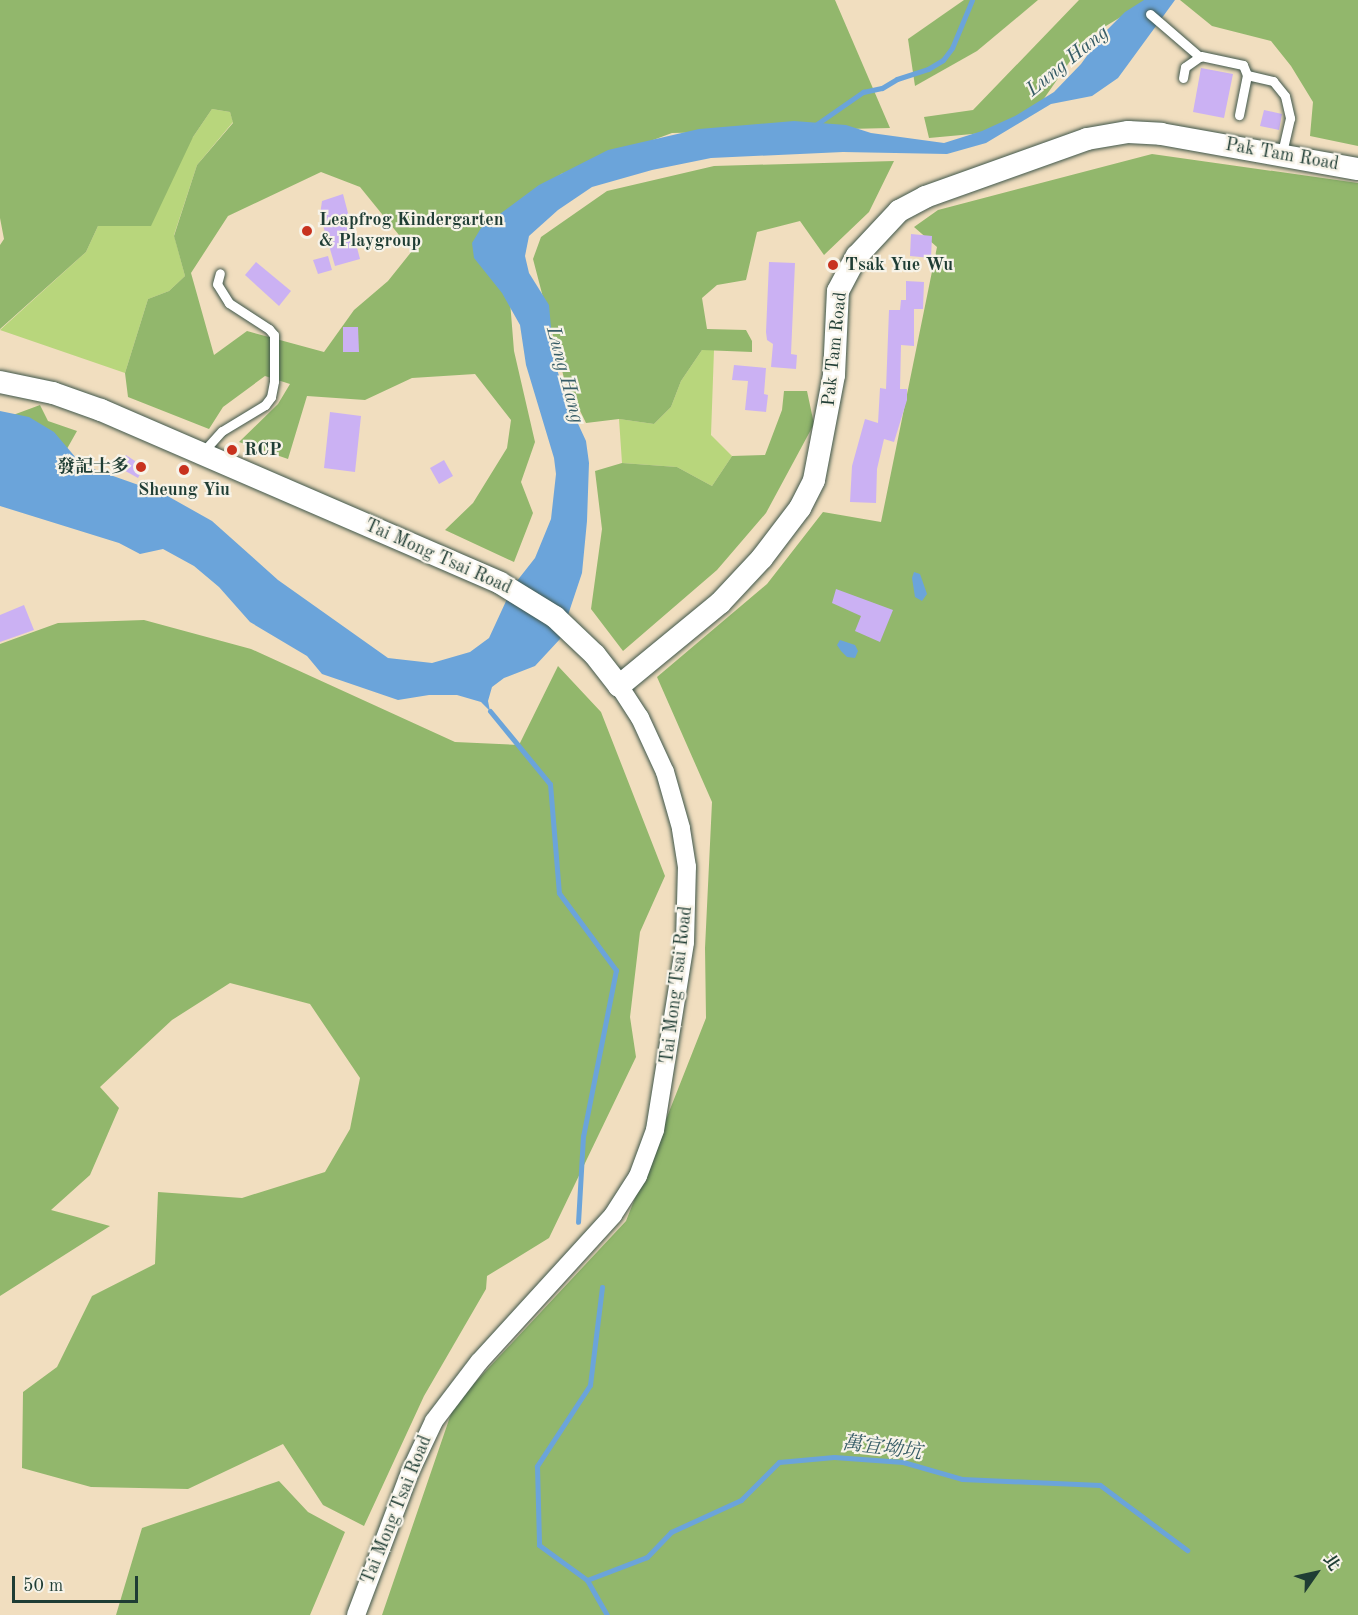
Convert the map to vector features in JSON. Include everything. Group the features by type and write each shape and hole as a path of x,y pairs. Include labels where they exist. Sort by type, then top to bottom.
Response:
{"street":[{"name":"Pak Tam Road","path":"619,686 720,603 762,558 800,508 814,480 829,408 834,375 838,291 857,256 899,211 924,197 1087,139 1120,133 1161,134 1358,169"},
{"name":"Tai Mong Tsai Road","path":"0,382 53,393 91,407 500,583 567,628 595,655 640,717 665,772 681,828 687,867 685,942 655,1130 638,1176 612,1215 479,1362 434,1421 410,1472 356,1615"}],"lane":[{"path":"1150,14 1200,57 1239,63 1245,68 1247,75 1239,115"},
{"path":"1183,78 1185,67 1200,57"},
{"path":"1247,75 1272,81 1287,100 1290,118 1282,156"},
{"path":"201,453 222,431 265,405 271,397 274,381 274,335 269,329 229,303 217,284 220,273"}],"green space":[{"path":"0,0 835,0 890,128 672,133 561,174 478,238 510,301 514,351 535,442 521,482 533,513 514,562 445,530 473,503 507,448 511,420 475,374 412,378 365,400 307,396 288,459 239,442 278,404 290,384 265,376 223,407 209,429 128,397 125,373 148,299 169,291 185,276 174,236 197,165 233,123 230,112 212,109 193,137 151,226 98,226 86,252 0,329 0,245 4,239 0,218","holes":["321,172 360,187 412,251 388,281 354,310 324,352 247,331 214,355 191,273 228,216"]},
{"path":"964,0 1038,0 977,51 915,86 908,39"},
{"path":"1079,0 1149,0 1086,38 1043,100 994,132 929,138 924,117 973,110"},
{"path":"1180,0 1358,0 1358,146 1310,136 1313,102 1291,66 1271,41 1212,26"},
{"path":"212,109 230,112 233,122 197,165 174,235 185,276 169,291 148,299 125,373 0,330 86,252 98,226 193,137"},
{"path":"1152,154 1358,183 1358,1615 382,1615 454,1405 626,1221 706,1018 705,948 712,802 657,677 767,584 823,512 881,522 937,247 914,227 938,210"},
{"path":"894,161 869,212 824,255 800,221 757,232 746,280 717,285 702,298 707,329 746,330 752,341 752,352 702,350 681,381 671,407 654,424 619,419 586,423 564,378 533,259 541,237 607,191 714,166"},
{"path":"702,350 714,350 711,435 732,456 712,486 677,467 622,463 619,419 654,424 671,407 681,381"},
{"path":"784,391 807,391 814,424 766,513 717,570 623,651 591,609 602,529 595,471 622,463 677,467 712,486 732,456 765,455 782,410"},
{"path":"40,405 48,421 77,431 59,463 0,417 5,418"},
{"path":"144,620 251,649 455,742 519,745 558,666 601,712 665,876 640,932 630,1017 636,1057 549,1238 487,1276 486,1289 424,1396 364,1526 323,1505 283,1444 188,1489 91,1487 22,1468 23,1392 57,1367 92,1296 155,1264 158,1192 242,1198 325,1172 350,1129 360,1078 310,1004 230,983 172,1020 100,1087 119,1108 90,1175 51,1210 110,1226 0,1296 0,644 58,623"},
{"path":"279,1481 308,1512 345,1532 310,1615 116,1615 142,1528"}],"water":[{"path":"1144,0 1175,0 1118,78 1092,96 1051,104 986,143 947,154 843,152 711,158 652,170 592,187 558,210 529,236 525,256 529,273 549,305 554,361 568,402 586,441 589,463 587,521 582,573 560,639 535,666 504,678 492,687 488,701 490,711 481,702 457,695 429,695 398,700 322,674 307,656 250,622 219,587 194,566 163,549 140,554 119,543 0,506 0,411 29,417 54,432 82,465 164,494 212,521 278,580 388,658 432,663 470,652 489,638 513,586 535,558 551,519 556,474 554,458 526,365 520,325 502,293 474,258 472,243 481,228 539,185 608,150 699,129 794,121 846,125 871,133 944,143 982,131 1015,116 1054,92 1081,64 1102,35 1125,12"},
{"path":"914,572 920,574 927,594 922,601 915,597 912,578"},
{"path":"840,640 855,645 858,651 855,658 847,657 841,651 837,645"}],"building":[{"path":"1201,68 1233,74 1224,118 1193,112"},
{"path":"1264,110 1282,114 1279,130 1260,126"},
{"path":"343,194 360,259 335,266 320,215 322,201"},
{"path":"911,234 932,236 931,258 910,256"},
{"path":"328,256 332,270 318,274 313,260"},
{"path":"256,262 291,291 279,306 245,275"},
{"path":"769,262 795,263 791,354 797,355 796,369 771,367 773,344 767,340 766,332"},
{"path":"906,281 924,282 923,309 914,309 914,346 901,345 900,389 907,389 907,400 894,442 884,439 877,469 876,503 850,502 852,466 865,419 878,423 880,388 886,389 889,310 900,310 901,300 906,300"},
{"path":"343,327 358,327 359,352 343,352"},
{"path":"734,365 766,368 764,394 768,395 766,412 745,410 748,381 732,380"},
{"path":"330,412 361,416 355,472 324,468"},
{"path":"126,455 144,467 138,478 120,468"},
{"path":"444,460 453,476 439,484 430,468"},
{"path":"836,589 893,610 880,642 855,631 861,616 832,603"},
{"path":"24,605 34,630 0,642 0,615"}],"waterway":[{"path":"814,126 863,92 882,88 897,79 928,69 943,60 952,48 972,0"},
{"path":"490,711 550,784 559,893 616,970 583,1136 578,1222"},
{"path":"602,1287 590,1385 537,1466 539,1545 587,1580 607,1615"},
{"name":"萬宜坳坑","path":"587,1580 647,1557 671,1532 741,1500 779,1462 834,1457 903,1462 962,1479 1100,1485 1187,1550"}],"place":[{"name":"Leapfrog Kindergarten & Playgroup","path":"307,231"},
{"name":"Tsak Yue Wu","path":"833,265"},
{"name":"RCP","path":"232,450"},
{"name":"發記士多","path":"141,467"},
{"name":"Sheung Yiu","path":"184,470"}],"water label":[{"name":"Lung Hang","path":"1068,62"},
{"name":"Lung Hang","path":"564,375"}]}
